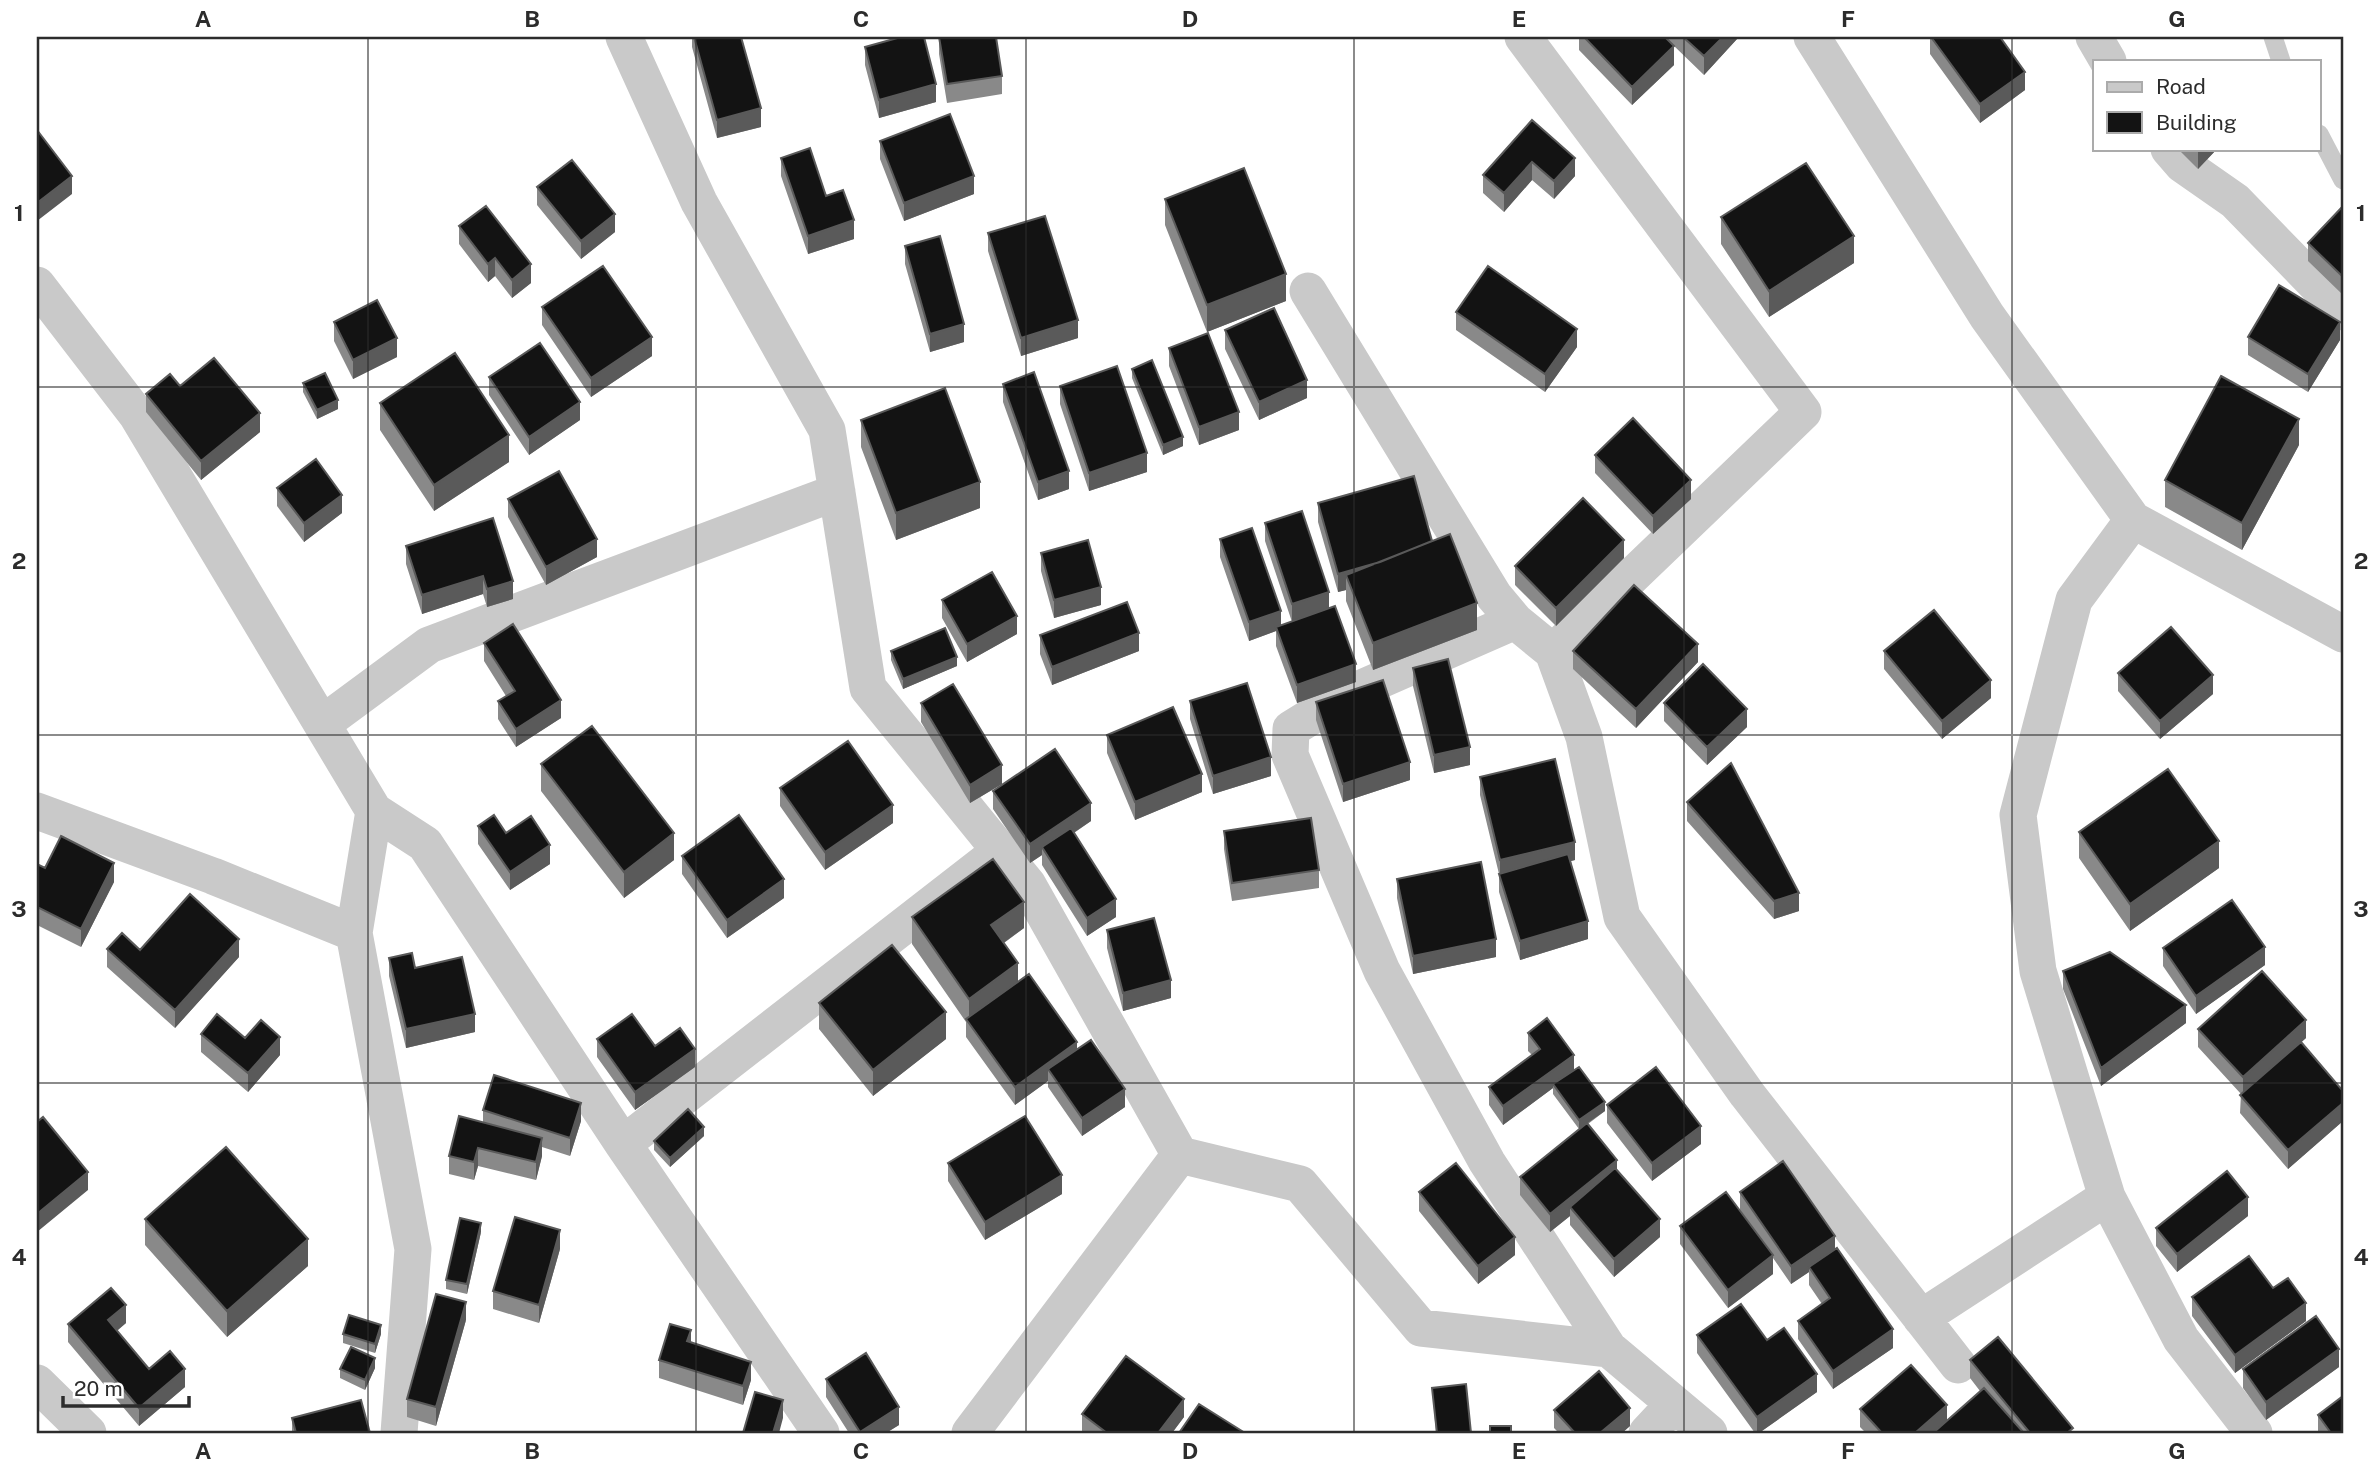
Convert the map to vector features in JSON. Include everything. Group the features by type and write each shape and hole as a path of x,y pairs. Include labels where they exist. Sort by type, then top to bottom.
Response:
{"street":[{"path":"624,37 699,202 827,430 868,688 1028,885 1180,1155 1300,1184 1421,1328 1609,1349"},
{"path":"1523,37 1804,412 1553,652"},
{"path":"1812,37 1987,316 2133,520 2343,634"},
{"path":"2094,37 2107,60"},
{"path":"2170,150 2182,164 2235,201 2343,312"},
{"path":"37,285 137,415 374,811 425,844 623,1144 821,1433"},
{"path":"1308,291 1494,596 1515,621 1553,652 1584,737 1622,917 1747,1094 1958,1365"},
{"path":"322,724 429,645 837,492"},
{"path":"2133,520 2074,600 2018,815 2038,971 2107,1197 2181,1339 2254,1433"},
{"path":"1515,621 1346,695 1291,729 1290,755 1382,971 1487,1162 1609,1349 1709,1433"},
{"path":"37,811 213,876 354,933"},
{"path":"374,811 354,933 412,1249 399,1433"},
{"path":"623,1144 1000,851"},
{"path":"970,1433 1180,1155"},
{"path":"1921,1318 2107,1197"},
{"path":"37,1383 88,1433"},
{"path":"1647,1433 1674,1404"}],"lane":[{"path":"2273,37 2281,60"},
{"path":"2320,136 2343,180"}],"building":[{"path":"694,37 741,37 761,108 717,120"},
{"path":"901,37 924,37 936,84 879,100 865,47"},
{"path":"939,37 996,37 1002,76 947,84"},
{"path":"1584,37 1665,37 1674,46 1632,87"},
{"path":"1683,37 1723,37 1704,56"},
{"path":"1931,37 2000,37 2025,72 1980,104"},
{"path":"950,114 974,176 904,203 880,141"},
{"path":"1532,120 1575,158 1554,181 1532,162 1504,193 1483,175"},
{"path":"37,130 72,176 37,203"},
{"path":"810,148 826,196 843,190 854,220 808,236 781,158"},
{"path":"572,160 615,214 581,241 537,187"},
{"path":"1806,163 1854,236 1769,291 1721,217"},
{"path":"1244,168 1286,274 1207,305 1165,199"},
{"path":"486,206 531,264 512,280 495,258 488,264 459,226"},
{"path":"2343,206 2343,277 2308,243"},
{"path":"1045,216 1078,320 1021,338 988,233"},
{"path":"940,236 964,324 930,334 905,246"},
{"path":"603,266 652,337 591,378 542,307"},
{"path":"1488,266 1577,329 1545,374 1456,312"},
{"path":"2279,285 2340,322 2308,374 2248,337"},
{"path":"377,300 397,338 353,360 334,322"},
{"path":"1274,308 1307,380 1259,402 1225,330"},
{"path":"1208,333 1239,412 1199,427 1169,348"},
{"path":"540,343 580,402 529,437 489,377"},
{"path":"455,353 509,435 434,485 380,403"},
{"path":"214,358 260,413 201,461 146,394 170,374 180,386"},
{"path":"1152,360 1183,437 1163,445 1132,369"},
{"path":"1117,366 1147,453 1089,473 1060,386"},
{"path":"1034,372 1069,471 1038,482 1003,384"},
{"path":"325,373 338,400 317,410 303,383"},
{"path":"2221,376 2299,419 2242,523 2165,480"},
{"path":"945,388 980,482 896,513 861,420"},
{"path":"1633,418 1691,480 1653,516 1595,455"},
{"path":"316,459 342,495 304,523 277,488"},
{"path":"559,471 597,539 546,567 508,499"},
{"path":"1414,476 1432,541 1380,562 1338,574 1318,503"},
{"path":"1583,498 1624,540 1556,608 1515,566"},
{"path":"1302,511 1329,592 1292,604 1265,523"},
{"path":"493,518 513,581 487,589 483,576 422,595 406,546"},
{"path":"1252,528 1281,611 1249,622 1220,539"},
{"path":"1450,534 1477,603 1373,643 1346,575"},
{"path":"1088,540 1101,587 1054,600 1041,553"},
{"path":"992,572 1017,616 967,644 942,600"},
{"path":"1634,585 1698,644 1636,709 1573,651"},
{"path":"1127,602 1139,633 1052,667 1040,635"},
{"path":"1335,606 1356,664 1297,685 1276,627"},
{"path":"1934,610 1991,680 1942,721 1884,651"},
{"path":"513,624 561,700 516,729 498,701 515,691 484,643"},
{"path":"2171,627 2213,675 2160,721 2118,673"},
{"path":"945,628 957,657 903,679 891,651"},
{"path":"1448,659 1470,747 1434,755 1413,668"},
{"path":"1703,664 1747,709 1707,747 1664,703"},
{"path":"1383,680 1410,762 1343,784 1316,702"},
{"path":"1247,683 1271,757 1213,776 1190,701"},
{"path":"953,684 1002,765 970,785 921,703"},
{"path":"1173,707 1202,774 1135,802 1107,735"},
{"path":"592,726 674,833 624,872 541,764"},
{"path":"848,741 893,805 825,852 780,788"},
{"path":"1055,749 1091,803 1030,844 993,791"},
{"path":"1555,759 1575,842 1500,860 1480,777"},
{"path":"1731,763 1799,893 1774,901 1687,802"},
{"path":"2168,769 2219,841 2130,904 2079,832"},
{"path":"494,815 506,833 531,816 550,845 510,872 478,826"},
{"path":"739,815 784,879 727,920 682,856"},
{"path":"1311,818 1319,870 1232,883 1224,831"},
{"path":"1071,828 1116,899 1087,918 1042,847"},
{"path":"61,836 114,863 81,929 37,907 37,864 45,868"},
{"path":"1568,854 1588,921 1520,941 1499,874"},
{"path":"993,859 1024,902 991,925 1018,963 969,999 912,917"},
{"path":"1481,862 1496,939 1413,956 1397,879"},
{"path":"190,894 239,939 175,1010 107,949 122,933 140,950"},
{"path":"2232,900 2265,947 2196,996 2163,948"},
{"path":"1154,918 1171,980 1123,993 1107,930"},
{"path":"892,945 946,1012 873,1070 819,1003"},
{"path":"2110,952 2186,1005 2101,1068 2063,971"},
{"path":"412,953 415,968 462,957 475,1014 406,1029 389,958"},
{"path":"2262,971 2306,1020 2243,1077 2198,1029"},
{"path":"1029,974 1077,1042 1015,1087 966,1019"},
{"path":"217,1014 245,1038 261,1020 280,1037 248,1073 201,1034"},
{"path":"632,1014 655,1046 680,1028 695,1049 635,1092 597,1039"},
{"path":"1547,1018 1574,1055 1503,1106 1489,1087 1540,1049 1528,1033"},
{"path":"1091,1040 1125,1089 1082,1118 1048,1069"},
{"path":"2301,1042 2343,1091 2343,1103 2288,1150 2240,1095"},
{"path":"1579,1067 1605,1102 1579,1120 1553,1084"},
{"path":"1656,1067 1701,1126 1652,1163 1607,1105"},
{"path":"494,1075 581,1103 570,1138 483,1110"},
{"path":"688,1109 704,1127 670,1158 654,1141"},
{"path":"459,1116 542,1138 536,1162 478,1148 474,1162 449,1156"},
{"path":"1025,1116 1062,1175 985,1222 948,1163"},
{"path":"43,1117 88,1172 37,1214 37,1122"},
{"path":"1587,1123 1617,1160 1550,1214 1520,1177"},
{"path":"226,1147 308,1239 227,1311 145,1219"},
{"path":"1783,1161 1835,1236 1791,1266 1740,1192"},
{"path":"1456,1163 1515,1237 1478,1266 1419,1192"},
{"path":"1615,1168 1660,1219 1614,1259 1570,1207"},
{"path":"2227,1171 2248,1197 2177,1254 2156,1228"},
{"path":"1726,1192 1773,1255 1728,1290 1680,1226"},
{"path":"515,1217 560,1230 539,1305 493,1291"},
{"path":"460,1218 481,1223 467,1284 446,1280"},
{"path":"1837,1248 1893,1329 1833,1371 1798,1321 1830,1298 1809,1267"},
{"path":"2249,1256 2273,1288 2288,1278 2306,1303 2235,1355 2192,1297"},
{"path":"111,1288 126,1305 108,1320 149,1369 170,1351 185,1369 139,1408 68,1324"},
{"path":"436,1294 466,1302 436,1407 407,1399"},
{"path":"1741,1304 1767,1340 1784,1328 1817,1374 1757,1417 1697,1335"},
{"path":"349,1315 381,1325 375,1344 343,1334"},
{"path":"2316,1316 2339,1349 2266,1402 2243,1369"},
{"path":"670,1324 691,1330 687,1341 751,1362 743,1386 659,1360"},
{"path":"1998,1337 2073,1428 2067,1433 2030,1433 1970,1360"},
{"path":"351,1347 375,1358 365,1380 340,1369"},
{"path":"866,1353 899,1407 860,1432 826,1379"},
{"path":"1126,1356 1184,1399 1158,1433 1107,1433 1082,1414"},
{"path":"1911,1365 1947,1405 1915,1433 1882,1433 1860,1409"},
{"path":"1599,1371 1630,1408 1600,1433 1575,1433 1554,1410"},
{"path":"1466,1384 1471,1433 1437,1433 1432,1388"},
{"path":"1984,1388 2024,1433 1933,1433"},
{"path":"755,1392 783,1400 773,1433 743,1433"},
{"path":"2343,1396 2343,1433 2331,1433 2318,1415"},
{"path":"361,1400 370,1433 296,1433 292,1418"},
{"path":"1199,1404 1245,1433 1179,1433"},
{"path":"1490,1426 1511,1426 1511,1433 1490,1433"}]}
